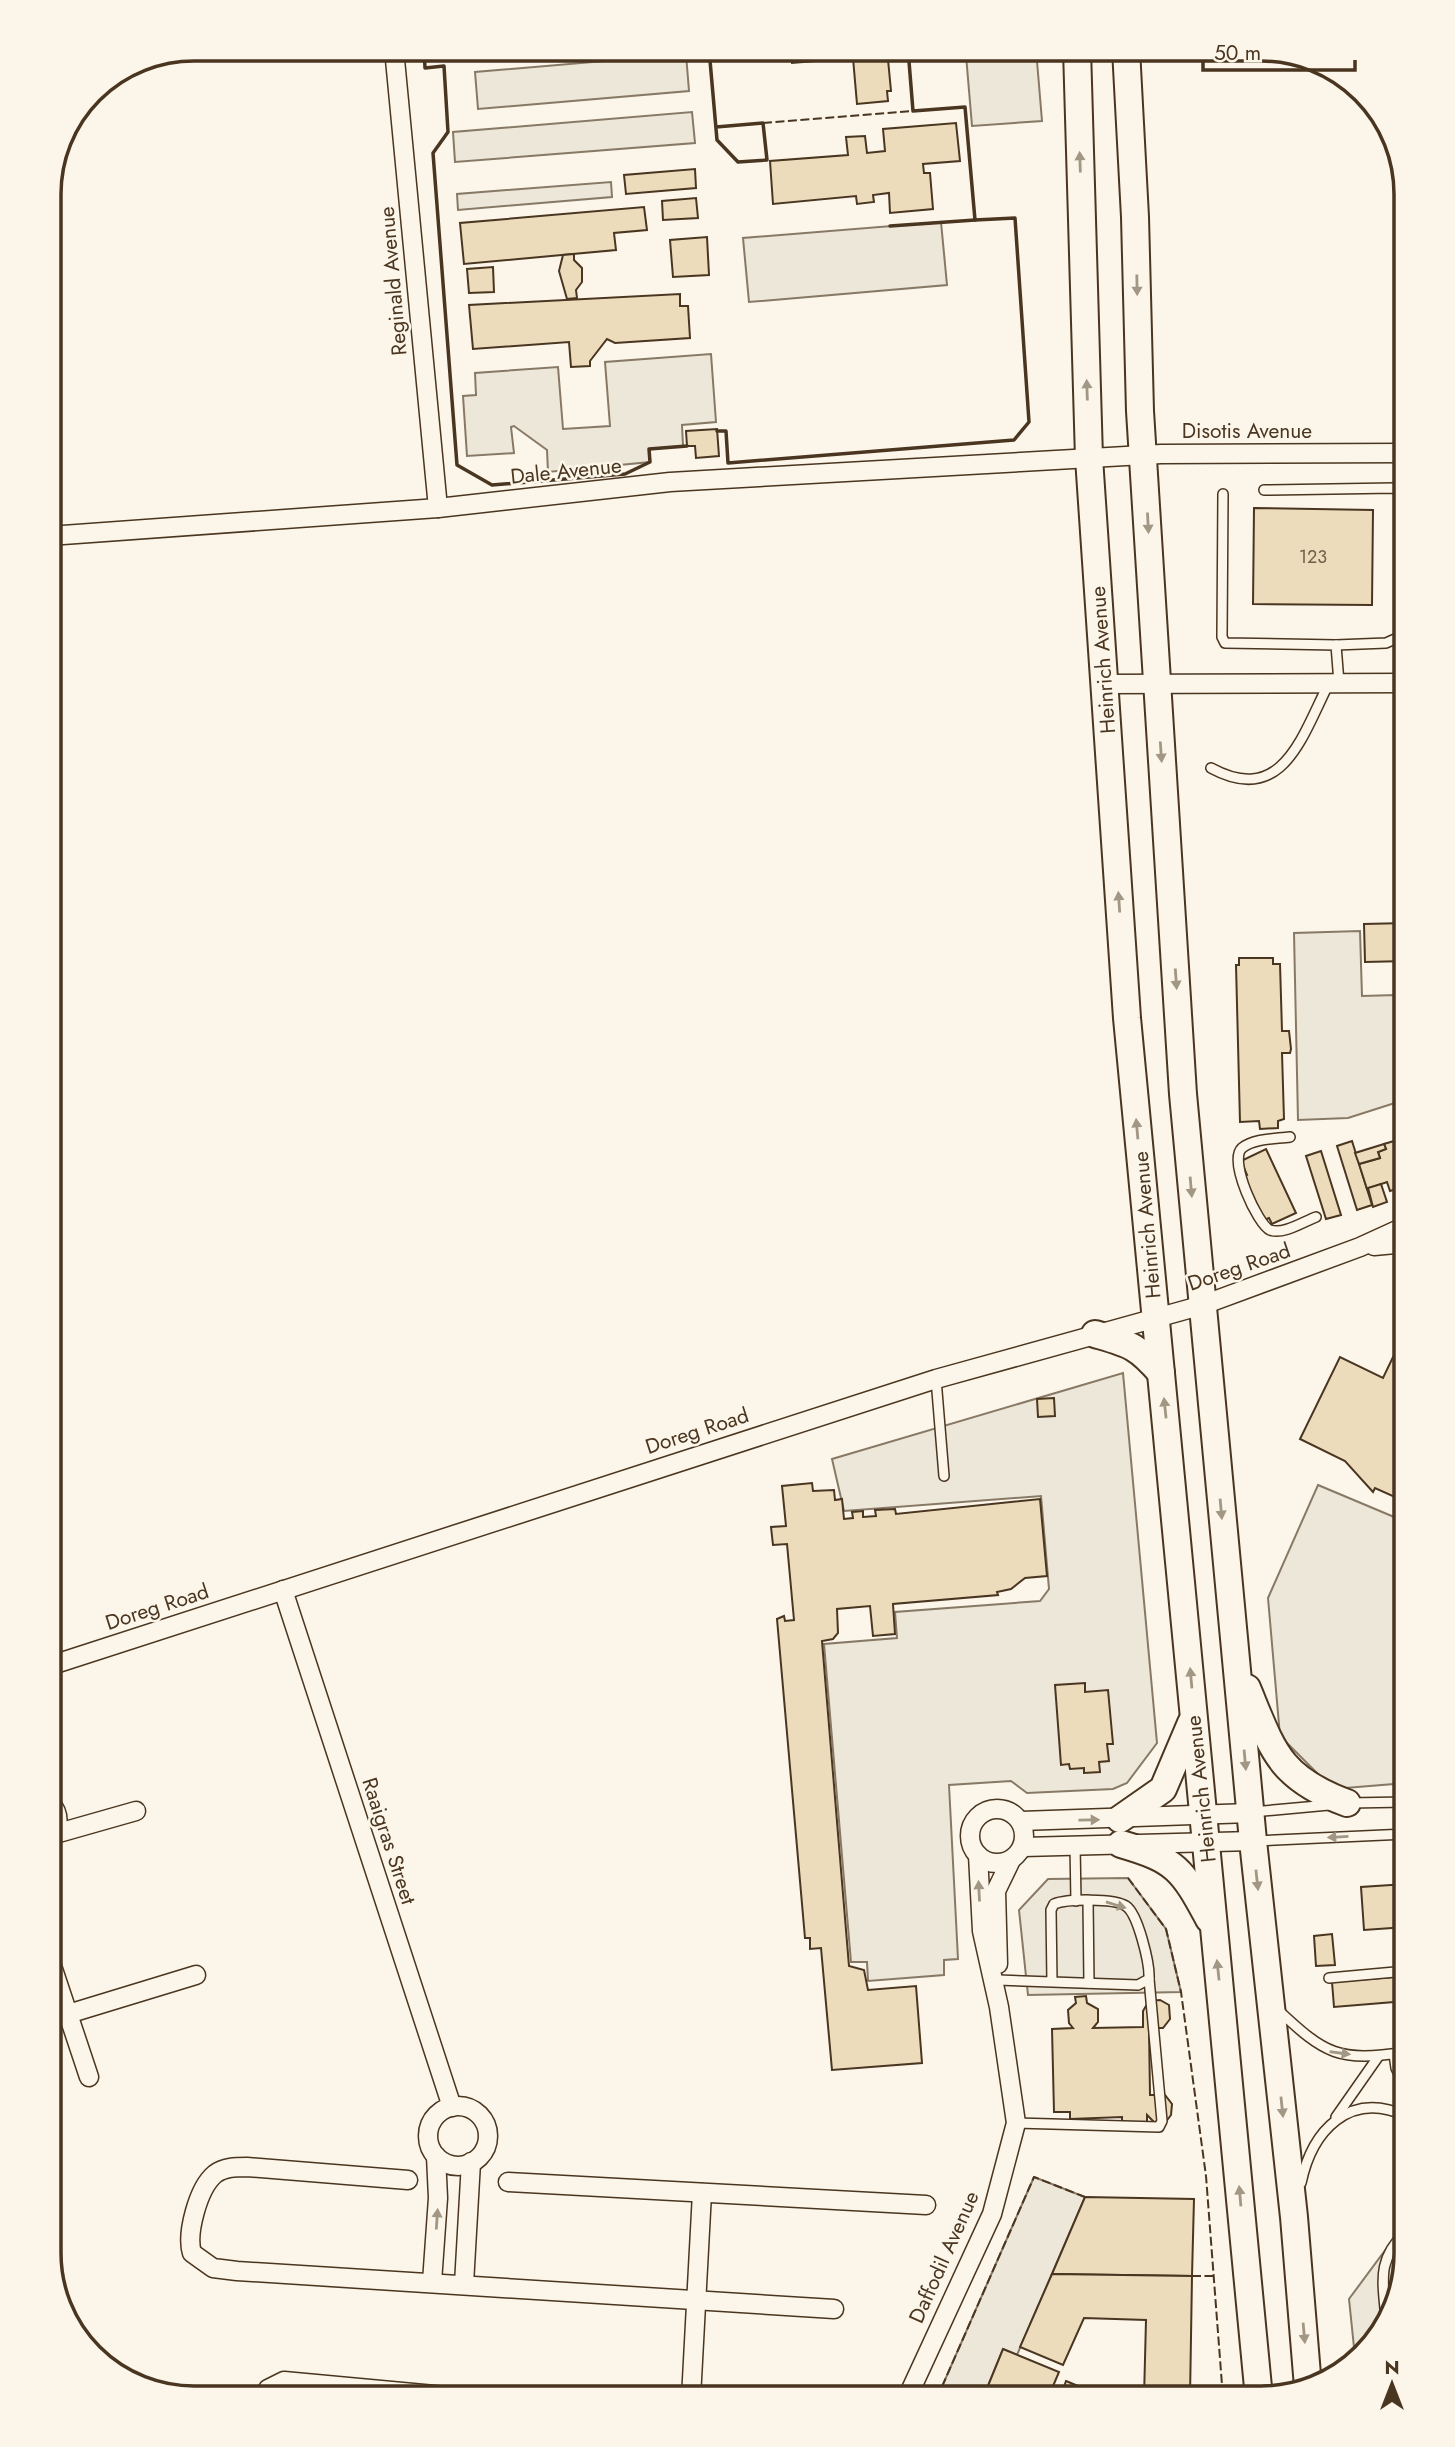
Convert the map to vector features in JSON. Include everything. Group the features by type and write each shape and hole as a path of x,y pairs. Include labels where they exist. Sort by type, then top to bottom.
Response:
{"street":[{"name":"Reginald Avenue","path":"395,61 438,508"},
{"name":"Heinrich Avenue","path":"1077,62 1089,458 1128,1018 1258,2386"},
{"path":"1127,62 1143,455 1183,1094 1250,1813 1294,2217 1307,2377"},
{"name":"Disotis Avenue","path":"1089,458 1143,455 1394,453"},
{"name":"Dale Avenue","path":"62,535 438,508 670,482 1089,458"},
{"path":"1104,684 1394,683"},
{"name":"Doreg Road","path":"61,1662 936,1379 1203,1305 1360,1247 1394,1231"},
{"name":"Doreg Road","path":"1360,1247 1394,1244"},
{"path":"1095,1335 1129,1344 1143,1351 1161,1373"},
{"name":"Raaigras Street","path":"283,1590 452,2106"},
{"path":"1236,1661 1280,1761 1307,1786 1347,1803"},
{"path":"1121,1831 1163,1789 1194,1716"},
{"name":"Daffodil Avenue","path":"913,2386 992,2214 1016,2123 999,2007 982,1931 978,1855 972,1848 970,1830 980,1814 988,1810 1006,1810 1021,1821 1025,1839 996,1891 999,2007"},
{"path":"61,1835 136,1811"},
{"path":"978,1855 993,1863 1017,1854 1075,1845 1121,1831 1203,1815 1250,1813"},
{"path":"1021,1821 1206,1843 1253,1841"},
{"path":"1121,1831 1174,1865 1188,1881 1214,1930"},
{"path":"68,2014 196,1975"},
{"path":"61,1993 89,2077"},
{"path":"452,2106 473,2110 486,2126 486,2147 471,2162 453,2165 436,2156 431,2149 428,2131 436,2115 452,2106"},
{"path":"432,2282 438,2198 436,2156"},
{"path":"464,2284 471,2162"},
{"path":"408,2180 247,2167 225,2169 209,2180 203,2192 189,2229 189,2243 199,2261 213,2268 834,2309"},
{"path":"508,2182 926,2206"},
{"path":"692,2385 702,2193"},
{"path":"276,2385 284,2381 328,2385"}],"lane":[{"path":"1264,490 1394,488"},
{"path":"1223,494 1222,636 1225,643 1336,645 1386,643 1394,639"},
{"path":"1211,768 1229,778 1246,780 1269,777 1281,766 1334,683 1336,645"},
{"path":"1290,1137 1255,1142 1242,1148 1236,1157 1237,1168 1263,1226 1272,1231 1283,1230 1316,1217"},
{"path":"936,1379 944,1476"},
{"path":"1250,1813 1347,1803 1394,1802"},
{"path":"1253,1841 1394,1834"},
{"path":"1075,1845 1076,1901"},
{"path":"1088,1901 1089,1983"},
{"path":"1016,2123 1159,2127 1162,2121 1148,1962 1134,1915 1125,1905 1111,1901 1061,1902 1051,1910 1052,1982"},
{"path":"1329,1978 1394,1972"},
{"path":"998,1980 1138,1985 1149,1979"},
{"path":"1270,2003 1326,2051 1378,2057 1394,2054"},
{"path":"1294,2217 1304,2165 1311,2148 1378,2057"},
{"path":"1336,2117 1373,2110 1394,2112"},
{"path":"1384,2302 1382,2273 1386,2257 1394,2247"}],"shaded area":[{"path":"600,61 687,61 689,91 478,109 475,72"},
{"path":"967,62 1037,62 1042,121 972,126"},
{"path":"692,112 695,143 455,162 453,132"},
{"path":"611,182 612,197 458,210 457,194"},
{"path":"941,222 947,285 749,302 743,238"},
{"path":"711,354 716,422 682,425 683,446 650,449 650,462 548,472 547,450 514,426 511,427 514,453 467,456 463,396 476,395 475,373 558,367 563,429 610,426 605,362"},
{"path":"1360,931 1362,996 1394,995 1394,1103 1348,1118 1298,1120 1294,933"},
{"path":"1123,1373 1157,1743 1127,1783 1113,1789 1027,1793 1011,1781 949,1785 958,1959 944,1960 944,1975 868,1981 867,1962 851,1962 824,1644 897,1638 895,1612 1040,1601 1049,1589 1041,1496 844,1511 832,1459"},
{"path":"1318,1485 1394,1517 1394,1784 1333,1789 1280,1736 1268,1598"},
{"path":"1128,1878 1166,1929 1181,1992 1028,1995 1019,1910 1048,1879"},
{"path":"1034,2177 1085,2197 1017,2355 1003,2349 988,2386 942,2386"},
{"path":"1394,2238 1393,2270 1384,2303 1366,2334 1354,2347 1349,2299"}],"building":[{"path":"853,62 888,62 891,91 887,91 888,101 857,104"},
{"path":"956,123 960,161 923,164 924,173 930,173 933,209 890,213 889,193 873,195 874,202 857,204 856,196 773,204 770,161 848,155 846,137 865,136 867,153 885,151 883,129"},
{"path":"695,169 696,188 626,194 624,175"},
{"path":"696,198 698,218 663,220 662,201"},
{"path":"644,207 647,230 614,233 616,250 464,264 460,223"},
{"path":"707,237 709,275 673,277 670,240"},
{"path":"574,254 574,260 582,268 582,282 576,290 577,298 567,299 559,271 563,255"},
{"path":"493,267 494,292 469,293 467,269"},
{"path":"680,294 680,306 688,306 690,338 615,343 607,339 590,361 590,366 571,367 569,342 473,349 469,305"},
{"path":"717,429 719,456 696,458 695,446 687,446 686,431"},
{"path":"1254,508 1373,510 1372,605 1253,604"},
{"path":"1394,923 1394,961 1365,962 1364,924"},
{"path":"1239,958 1273,958 1273,964 1280,964 1282,1031 1289,1031 1291,1049 1290,1053 1282,1053 1284,1119 1278,1121 1278,1128 1260,1129 1259,1121 1240,1122 1236,965 1239,965"},
{"path":"1352,1141 1372,1205 1357,1210 1337,1146"},
{"path":"1394,1141 1394,1190 1390,1191 1387,1182 1367,1189 1359,1164 1380,1158 1378,1152 1386,1149 1384,1144"},
{"path":"1384,1144 1386,1149 1378,1152 1380,1158 1359,1164 1355,1153"},
{"path":"1266,1149 1296,1213 1272,1224 1269,1218 1264,1220 1244,1176 1247,1175 1241,1161"},
{"path":"1321,1151 1341,1215 1326,1219 1306,1156"},
{"path":"1381,1184 1387,1202 1373,1207 1368,1188"},
{"path":"1394,1355 1394,1497 1375,1488 1373,1492 1345,1461 1300,1439 1340,1357 1383,1378"},
{"path":"1054,1398 1055,1416 1038,1417 1037,1399"},
{"path":"812,1483 813,1491 834,1490 835,1500 842,1499 844,1519 853,1518 852,1512 863,1511 863,1517 876,1516 875,1510 895,1509 896,1514 1040,1499 1047,1576 1025,1578 1011,1589 997,1592 998,1595 893,1604 895,1634 873,1636 870,1606 837,1609 838,1633 833,1639 822,1641 849,1966 864,1970 868,1990 916,1986 922,2063 832,2070 821,1948 810,1949 810,1938 805,1938 777,1619 784,1616 785,1621 794,1620 787,1544 773,1545 771,1527 786,1526 782,1486"},
{"path":"1085,1683 1085,1692 1108,1690 1113,1744 1107,1744 1109,1761 1099,1762 1100,1772 1084,1773 1084,1768 1070,1769 1069,1764 1061,1765 1055,1685"},
{"path":"1394,1885 1394,1928 1364,1930 1361,1887"},
{"path":"1332,1934 1335,1965 1316,1966 1314,1936"},
{"path":"1394,1977 1394,2002 1334,2007 1332,1982"},
{"path":"1086,1996 1087,2003 1098,2009 1098,2022 1093,2028 1143,2027 1143,2011 1149,2001 1160,2000 1169,2005 1170,2019 1163,2028 1149,2028 1150,2095 1165,2095 1172,2104 1171,2115 1165,2123 1154,2122 1147,2115 1147,2123 1122,2123 1122,2117 1070,2119 1070,2112 1054,2112 1052,2029 1073,2028 1069,2023 1068,2010 1076,2003 1075,1997"},
{"path":"1085,2197 1194,2199 1192,2276 1052,2274"},
{"path":"1052,2274 1192,2276 1190,2386 1144,2386 1146,2320 1084,2318 1063,2365 1020,2347"},
{"path":"1003,2349 1059,2372 1053,2386 988,2386"},
{"path":"1066,2381 1078,2386 1064,2386"}],"fence":[{"path":"763,123 913,111"},
{"path":"1128,1878 1166,1929 1181,1992 1206,2176 1222,2386"},
{"path":"942,2386 1034,2177 1085,2197"},
{"path":"1192,2276 1214,2276"}],"wall":[{"path":"425,61 425,68 444,66 448,132 433,153 457,465 492,485 625,474 650,462 649,449 687,446"},
{"path":"710,61 717,140 738,162 767,160 763,123 716,127"},
{"path":"717,431 726,431 728,463 1014,440 1029,422 1015,218 975,220 965,107 913,111 909,62"},
{"path":"890,226 975,220"}]}
